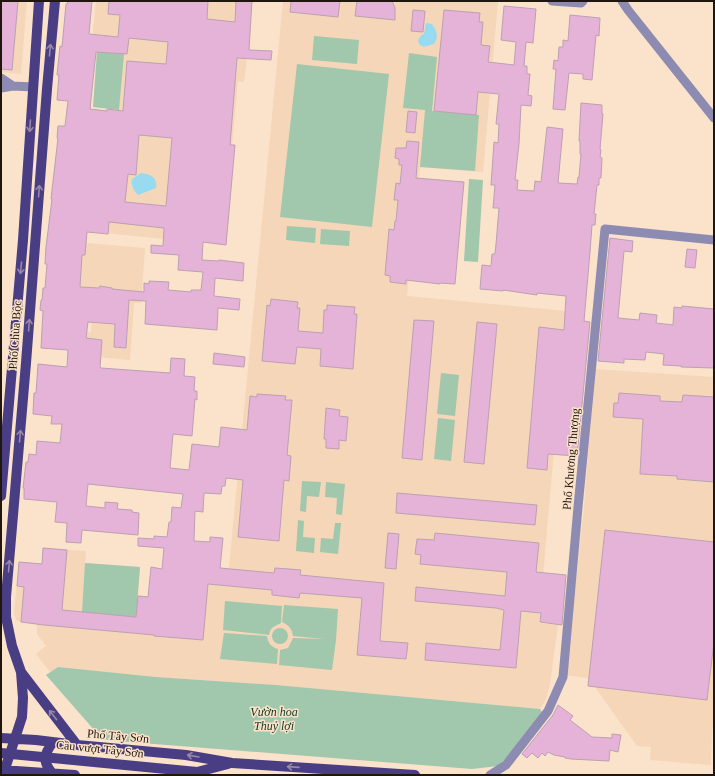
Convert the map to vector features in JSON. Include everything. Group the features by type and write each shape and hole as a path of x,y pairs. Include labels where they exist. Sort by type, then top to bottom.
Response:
{"main road":[{"name":"Phố Chùa Bộc","path":"1,496 22,248 39,1"},
{"name":"Phố Chùa Bộc","path":"3,772 16,739 22,718 23,698 21,672 12,646 7,625 6,597 26,364 40,231 47,89 55,1"},
{"path":"33,87 47,89"},
{"path":"21,672 77,745"},
{"name":"Phố Tây Sơn","path":"1,738 186,755 232,763 415,775"},
{"path":"52,773 45,762 46,754 53,742"},
{"name":"Cầu vượt Tây Sơn","path":"1,753 197,772"},
{"name":"Phố Tây Sơn","path":"197,772 232,763"},
{"path":"3,772 75,775"},
{"path":"197,772 208,775"}],"street":[{"path":"552,1 581,3 583,1"},
{"path":"622,1 714,118"},
{"path":"1,78 13,86"},
{"path":"1,88 13,86 33,87"},
{"name":"Phố Khương Thượng","path":"490,775 506,765 548,711 563,677 604,229 714,240"}],"shaded area":[{"path":"1,1 27,1 21,74 1,72"},
{"path":"96,1 252,1 244,82 238,81 232,145 235,145 226,245 74,230 119,131 122,110 93,107 96,61 90,60"},
{"path":"283,1 498,1 483,172 420,167 407,296 566,311 539,623 558,625 550,684 546,699 540,709 276,685 156,677 58,667 50,672 36,654 46,646 37,634 37,624 16,620 14,613 19,562 42,564 43,548 86,551 85,563 140,567 138,596 156,597 189,565 229,568"},
{"path":"86,243 145,248 141,303 134,303 130,360 67,354 69,331 91,332 93,304 68,302 70,252"},
{"path":"595,369 714,377 714,720 712,731 711,765 650,760 651,747 637,746 595,687 588,686 588,678 566,675 584,507"}],"green space":[{"path":"314,36 359,40 357,64 312,60"},
{"path":"97,52 124,54 119,110 93,107"},
{"path":"409,53 437,57 432,111 479,115 475,171 420,167 425,110 403,108"},
{"path":"297,64 389,74 372,227 280,217"},
{"path":"469,179 483,180 478,262 464,261"},
{"path":"287,226 316,228 315,243 286,240"},
{"path":"321,229 350,231 349,246 320,244"},
{"path":"441,373 459,375 455,416 437,414"},
{"path":"438,418 455,420 451,461 434,459"},
{"path":"302,481 321,482 319,497 307,496 306,512 300,511"},
{"path":"326,482 345,484 342,515 336,514 337,498 325,497"},
{"path":"298,520 304,521 303,537 315,538 314,553 296,551"},
{"path":"335,523 341,523 338,554 320,552 321,538 333,539"},
{"path":"85,563 140,567 136,617 82,612"},
{"path":"225,601 282,606 281,623 272,628 269,635 223,630"},
{"path":"284,605 338,609 332,670 279,665 280,650 288,648 293,638 325,639 293,636 292,631 287,624 282,622"},
{"path":"280,628 287,633 288,636 283,643 280,644 273,639 272,636 277,629"},
{"path":"224,633 267,636 270,644 278,649 277,664 220,659"},
{"name":"Vườn hoa Thuỷ lợi","path":"58,667 156,677 276,685 540,709 545,717 521,745 498,766 472,769 116,741 102,739 46,675"}],"water":[{"path":"426,23 432,24 437,36 434,44 424,46 420,45 418,41 424,34"},
{"path":"141,173 147,174 155,179 156,188 138,195 133,188 132,179"}],"building":[{"path":"1,1 18,1 12,70 1,69"},
{"path":"68,1 92,1 89,34 118,37 120,15 108,14 109,1 208,1 207,19 235,22 236,1 252,1 249,50 272,51 271,60 237,58 230,145 235,145 226,245 203,242 202,260 219,260 244,263 243,281 215,278 214,296 240,299 239,310 218,308 217,330 145,324 146,301 129,300 126,348 114,347 115,324 88,322 86,338 102,340 101,368 170,373 171,358 185,359 184,376 195,377 194,391 197,391 197,400 195,399 192,436 173,434 170,468 189,470 192,444 219,447 221,427 247,430 250,396 257,397 257,394 286,396 285,400 292,400 287,455 291,456 289,481 284,480 279,541 238,537 243,480 226,478 225,486 222,486 221,494 204,493 203,512 195,511 194,541 210,542 210,537 223,538 220,568 274,573 275,568 301,570 300,575 384,583 380,641 408,643 406,659 357,655 362,598 300,593 299,598 272,595 272,590 208,584 203,640 21,622 24,587 17,586 19,562 42,564 43,548 67,550 62,610 136,617 138,596 148,597 151,567 162,569 164,548 138,546 138,538 154,539 154,536 167,537 169,522 171,522 172,507 181,508 183,494 88,484 86,506 105,508 105,502 118,503 117,509 132,510 132,512 139,513 138,535 82,530 81,543 66,542 67,523 55,522 57,502 24,499 23,488 26,462 28,462 29,454 36,455 37,441 60,443 62,424 51,424 52,416 33,414 38,364 67,367 68,350 41,348 43,311 40,310 43,288 45,288 47,264 45,264 46,247 52,199 58,126 65,126 68,101 57,100 59,75 57,75 60,46 62,47","holes":["129,38 168,42 166,64 127,61 123,111 90,109 96,52 127,54","139,135 172,138 166,206 125,202 128,174 136,175","109,222 164,228 163,246 151,245 151,253 179,255 178,270 203,272 201,290 191,290 191,292 168,290 169,282 149,281 149,284 144,283 144,292 112,289 100,286 99,288 80,287 82,255 85,255 87,232 108,234"]},
{"path":"291,1 340,1 338,17 290,12"},
{"path":"357,1 392,1 395,8 395,20 355,16"},
{"path":"504,6 536,9 533,43 526,42 524,66 527,66 527,74 530,74 528,95 532,96 531,106 521,105 515,180 518,180 517,190 534,191 535,181 541,182 547,127 563,129 558,183 577,184 581,154 579,141 581,103 602,105 603,114 600,149 600,157 602,158 601,178 599,178 599,185 597,185 594,214 596,214 595,225 592,225 584,321 590,322 577,456 548,454 547,470 527,468 539,327 564,330 566,296 537,293 537,295 503,290 480,289 482,265 491,266 492,254 495,254 496,244 499,208 493,208 495,185 491,185 494,142 498,143 499,124 496,124 499,94 478,92 476,115 434,111 444,10 480,13 479,22 483,22 481,45 490,46 488,62 514,65 516,42 501,40"},
{"path":"413,10 425,11 423,32 411,31"},
{"path":"570,15 600,18 599,36 596,35 592,80 583,79 583,74 569,73 565,110 553,109 556,69 553,69 554,60 558,61 559,47 563,47 563,40 568,41"},
{"path":"408,111 417,112 415,133 406,132"},
{"path":"407,141 419,142 416,178 464,182 455,284 440,284 406,280 406,284 390,282 390,276 385,275 389,229 394,230 396,221 398,200 394,200 396,183 400,184 402,165 399,165 399,159 395,158 396,148 406,148"},
{"path":"610,238 633,241 632,252 624,251 618,318 639,320 640,313 657,315 656,323 673,325 674,307 682,308 682,306 714,309 714,368 663,365 664,354 646,352 645,360 624,359 624,363 598,361"},
{"path":"687,249 697,250 695,268 685,267"},
{"path":"271,299 298,302 297,308 300,308 298,331 323,333 324,310 327,310 327,305 355,307 354,314 357,314 353,369 320,366 321,349 297,347 295,364 262,361 267,305 270,306"},
{"path":"414,320 434,321 422,460 402,458"},
{"path":"477,322 497,324 484,464 464,462"},
{"path":"214,353 245,357 244,367 213,364"},
{"path":"619,393 660,396 660,401 682,402 683,395 714,397 714,482 677,479 677,476 640,474 643,419 613,417 614,403 618,403"},
{"path":"326,408 340,410 339,416 348,417 346,441 339,440 339,449 326,448 326,439 324,439"},
{"path":"397,493 537,505 535,525 396,513"},
{"path":"605,530 714,542 714,642 707,700 588,686"},
{"path":"388,533 399,534 396,569 385,568"},
{"path":"435,533 539,543 536,572 566,575 562,625 540,622 541,613 521,611 516,668 425,660 426,643 500,650 504,610 415,601 416,587 505,596 507,572 420,564 421,555 415,554 417,539 434,540"},
{"path":"558,705 573,716 570,720 592,737 612,738 612,734 621,735 618,752 610,750 609,761 571,759 548,752 545,756 542,753 538,758 532,753 527,758 522,754 553,715"}]}
